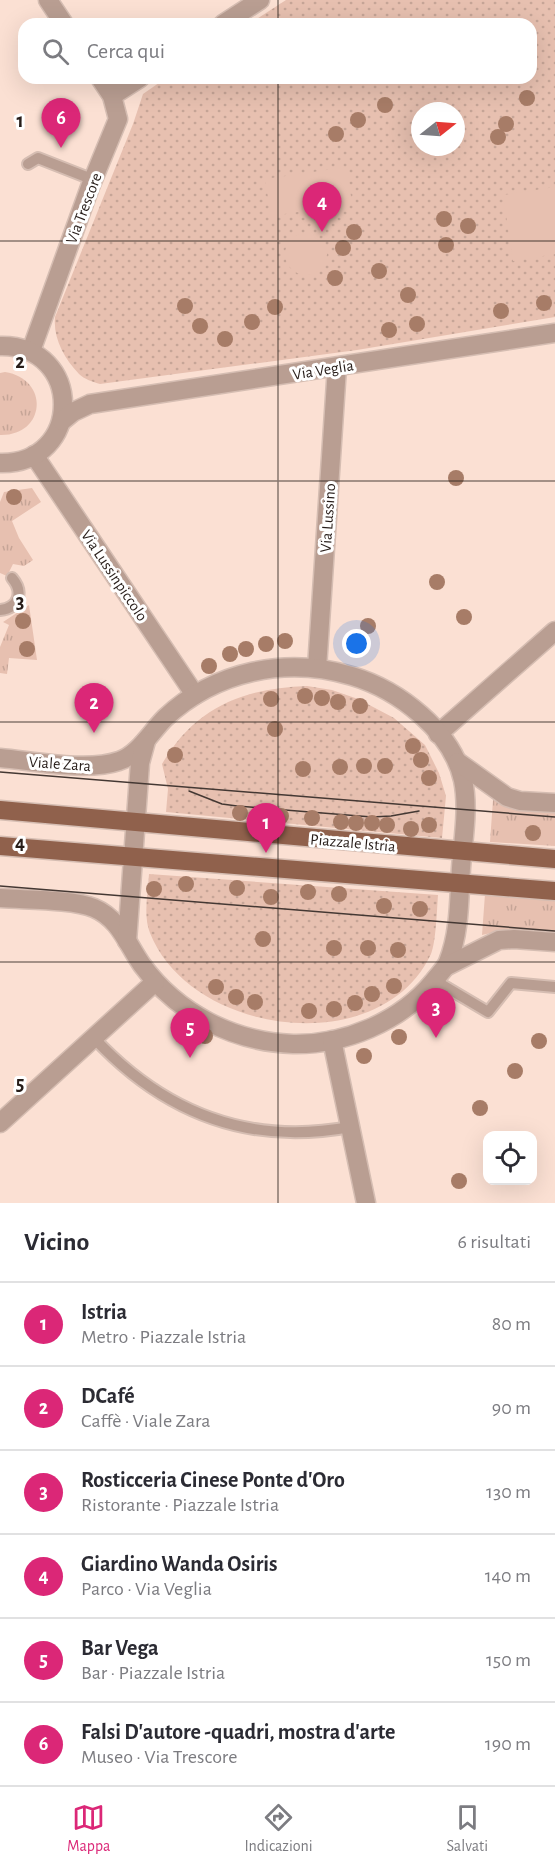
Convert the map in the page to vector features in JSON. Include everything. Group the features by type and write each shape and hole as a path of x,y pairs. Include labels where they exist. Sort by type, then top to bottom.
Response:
{"main road":[{"path":"0,810 135,822"},
{"name":"Piazzale Istria","path":"135,822 555,859"},
{"path":"0,846 133,858"},
{"name":"Piazzale Istria","path":"133,858 555,891"}],"street":[{"path":"48,0 60,18"},
{"path":"232,18 260,0"},
{"path":"104,84 112,96 131,84"},
{"name":"Via Trescore","path":"31,351 117,118 112,96"},
{"name":"Via Veglia","path":"62,421 73,412 90,404 555,333"},
{"path":"0,346 16,346 31,351 45,360 62,389 64,406 62,421 47,446 34,456 23,460 0,463"},
{"name":"Via Lussino","path":"318,668 337,367"},
{"path":"62,389 72,397 90,404"},
{"name":"Via Lussinpiccolo","path":"34,456 195,695"},
{"path":"438,734 555,631"},
{"path":"127,941 140,762 146,739 171,713 195,695 227,679 253,671 292,666 318,668 352,676 404,702 438,734 458,762 507,797 520,801 555,803"},
{"name":"Viale Zara","path":"0,758 90,766 104,765 123,760 146,739"},
{"path":"447,966 455,937 465,799 458,762"},
{"path":"0,898 80,904 94,908 110,918 121,929 142,966 155,982 175,1000 199,1017 237,1035 283,1043 332,1040 359,1032 385,1020 418,997 447,966 499,940 555,942"},
{"path":"0,1123 155,982"},
{"path":"332,1040 366,1203"}],"lane":[{"path":"28,164 38,158 94,180"},
{"path":"0,610 11,607 18,601 20,592 12,578"},
{"path":"434,980 488,1012 511,983 555,987"},
{"path":"94,1038 116,1061 157,1092 178,1105 209,1119 250,1130 276,1133 326,1132 350,1127"}],"green space":[{"path":"286,0 555,0 555,317 357,350 100,384 86,379 79,374 61,347 56,333 55,317 143,94 157,84 537,84 537,18 258,18"},
{"path":"347,167 352,204 271,216 265,179"},
{"path":"555,187 555,254 513,261 503,195"},
{"path":"306,233 321,239 327,254 321,269 306,275 291,269 285,254 291,239"},
{"path":"5,372 20,377 30,385 37,406 34,417 27,427 15,433 0,435 0,373"},
{"path":"32,488 41,502 12,521 19,538 33,560 24,566 13,564 7,576 0,573 0,502 4,492"},
{"path":"29,605 37,660 9,658 7,674 0,673 0,647 9,625 3,622"},
{"path":"307,686 332,690 358,699 394,718 425,745 439,773 446,796 442,838 166,812 168,789 162,764 175,744 190,728 223,704 242,697 262,691"},
{"path":"493,800 513,808 555,812 555,846 490,842"},
{"path":"149,874 438,895 433,949 406,988 372,1010 331,1022 287,1022 244,1013 204,995 172,968 148,926 146,904"},
{"path":"485,894 555,900 555,935 500,931 482,935"}],"tram line":[{"path":"0,772 555,817"},
{"path":"189,791 222,804 237,806 372,817 419,811"},
{"path":"0,886 555,931"}],"place":[{"name":"Falsi D'autore -quadri, mostra d'arte","path":"61,148"},
{"name":"Giardino Wanda Osiris","path":"322,232"},
{"name":"DCafé","path":"94,733"},
{"name":"Istria","path":"266,853"},
{"name":"Rosticceria Cinese Ponte d'Oro","path":"436,1038"},
{"name":"Bar Vega","path":"190,1058"}]}
